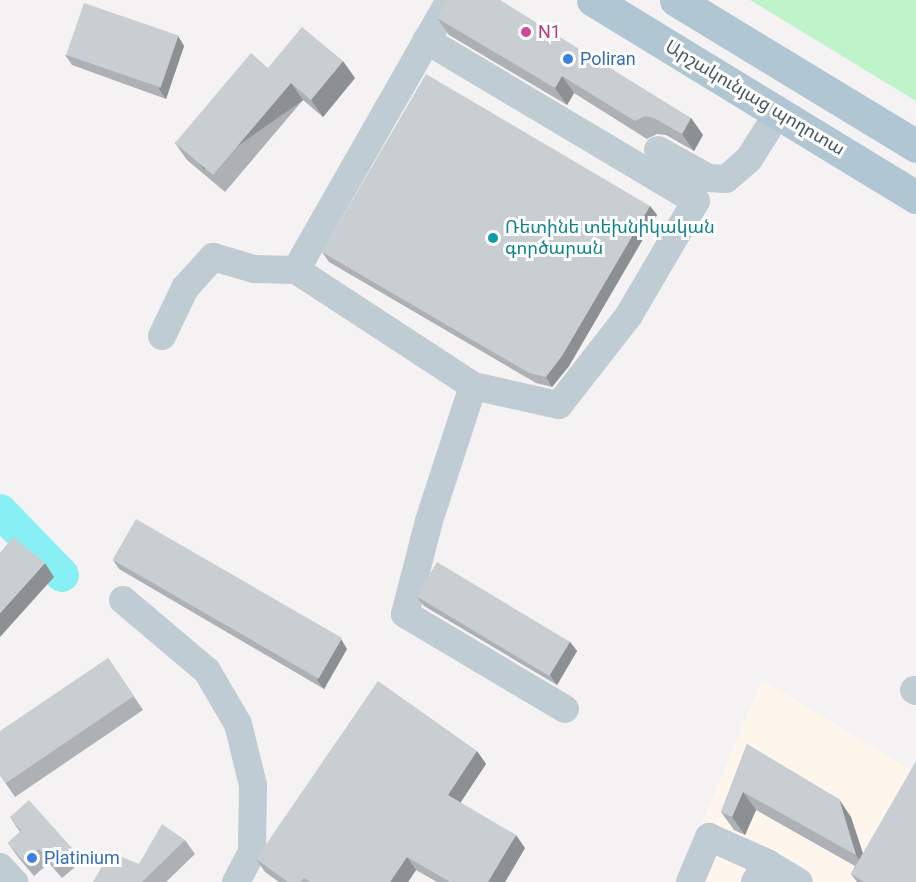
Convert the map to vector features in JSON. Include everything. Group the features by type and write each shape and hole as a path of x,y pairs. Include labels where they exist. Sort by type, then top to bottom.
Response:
{"main road":[{"name":"Արշակունյաց պողոտա","path":"593,0 916,196"},
{"path":"676,0 916,146"}],"street":[{"path":"296,270 450,0"},
{"path":"162,336 185,288 213,257 254,269 296,270 473,386 559,405 629,315 696,201 426,40"},
{"path":"658,150 708,178 726,178 749,159 778,112"},
{"path":"473,386 405,614 565,709"},
{"path":"123,600 207,672 238,724 253,785 252,852 236,882"},
{"path":"690,882 709,837 761,872 799,882"},
{"path":"0,867 14,882"}],"shaded area":[{"path":"762,680 916,773 916,882 677,882"}],"green space":[{"path":"750,0 916,0 916,101"}],"building":[{"path":"447,0 500,0 691,118 682,134 654,118 645,116 635,121 562,76 555,88 437,18"},
{"path":"84,3 179,36 161,88 66,55"},
{"path":"302,27 343,61 311,100 291,83 213,175 175,143 251,53 268,68"},
{"name":"Ռետինե տեխնիկական գործարան","path":"426,74 650,206 562,356 546,377 529,373 322,252"},
{"path":"136,519 342,638 319,679 113,560"},
{"path":"13,537 45,563 0,613 0,553"},
{"path":"437,562 570,642 549,676 416,596"},
{"path":"108,658 134,696 6,783 0,775 0,731"},
{"path":"378,681 477,751 448,795 516,835 488,882 450,882 407,857 390,882 310,882 304,878 301,882 288,882 256,859"},
{"path":"747,744 839,799 856,855 743,792 732,817 721,812"},
{"path":"916,761 916,882 864,882 851,874"},
{"path":"29,800 71,847 53,864 39,849 24,862 8,843 21,831 10,817"},
{"path":"162,824 185,840 142,882 93,882 110,852 139,864"}],"waterway":[{"path":"0,511 62,575"}],"place":[{"name":"N1","path":"526,32"},
{"name":"Poliran","path":"568,59"},
{"name":"Ռետինե տեխնիկական գործարան","path":"493,238"},
{"name":"Platinium","path":"32,858"}]}
